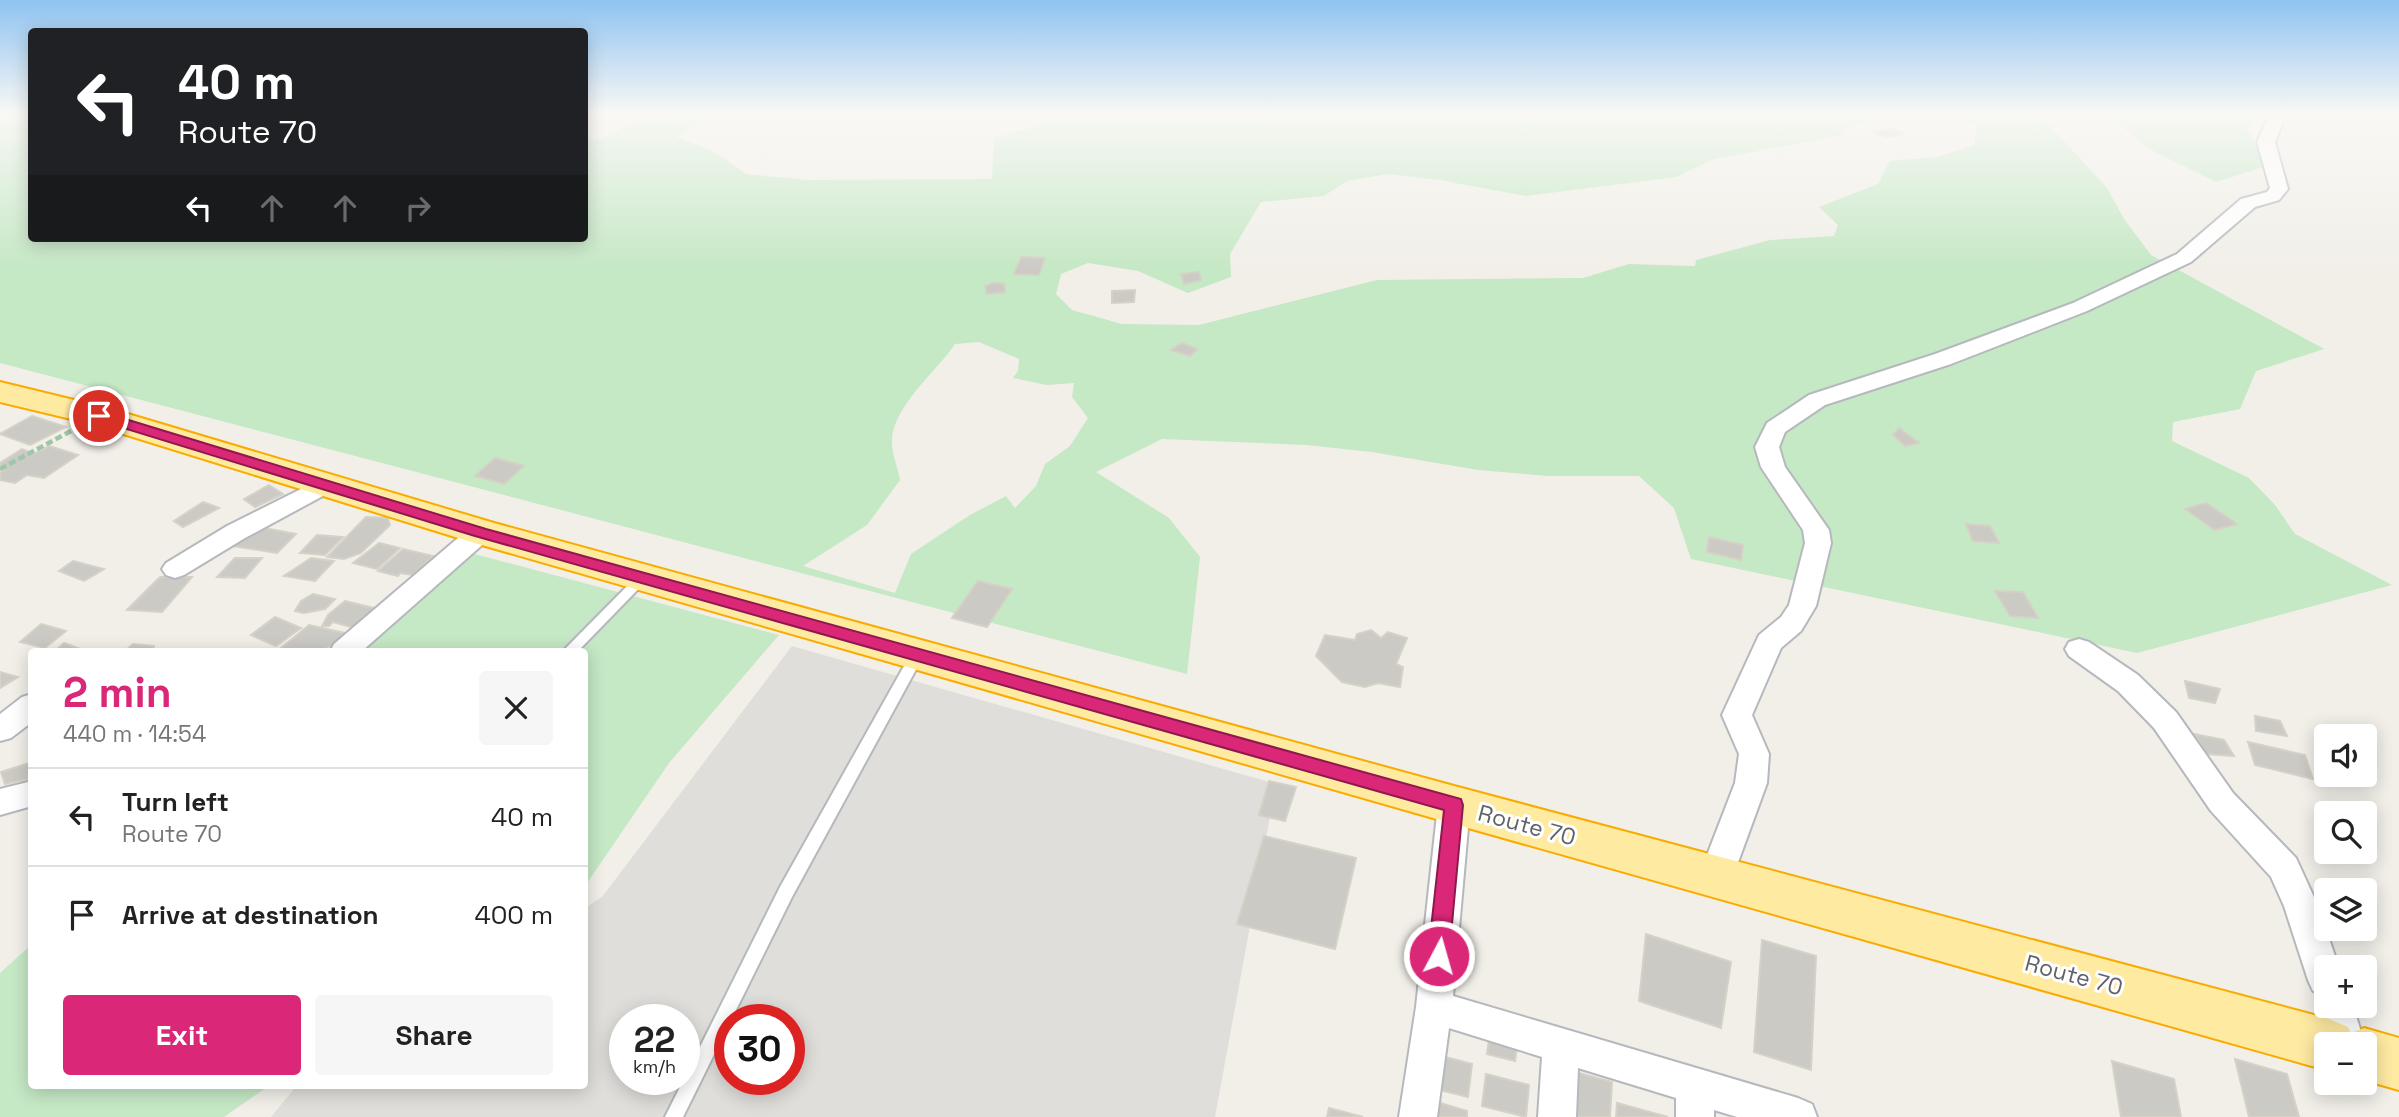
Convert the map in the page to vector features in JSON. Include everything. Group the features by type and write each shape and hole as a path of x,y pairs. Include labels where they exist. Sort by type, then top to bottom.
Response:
{"highway":[{"name":"Route 70","path":"0,392 99,416 481,532 1454,805 2314,1041"},
{"path":"2377,1058 2399,1064"}],"street":[{"path":"1716,876 1751,783 1754,754 1737,715 1769,642 1791,624 1802,606 1818,542 1816,530 1773,467 1767,447 1775,428 1817,400 1943,359 2080,307 2184,258 2248,203 2273,196 2278,189 2272,166"},
{"path":"175,569 236,532 325,485"},
{"path":"347,648 481,532"},
{"path":"2079,649 2128,683 2165,720 2222,802 2284,868 2301,906 2318,955"},
{"path":"0,730 28,708"},
{"path":"0,802 28,794"},
{"path":"1418,1117 1434,1007 1454,805"},
{"path":"1434,1007 1561,1045 1695,1101 1798,1117"},
{"path":"1557,1117 1561,1045"}],"lane":[{"path":"573,648 644,577"},
{"path":"674,1117 786,892 918,653"}],"path":[{"path":"0,469 99,416"}],"shaded area":[{"path":"792,646 1276,784 1215,1117 271,1117 294,1089 588,1089 588,906 602,897"}],"green space":[{"path":"0,166 28,166 28,242 588,242 588,166 735,166 746,174 806,180 992,179 993,166 1699,166 1676,177 1526,196 1389,174 1347,181 1324,196 1261,202 1230,254 1231,277 1188,293 1138,271 1088,263 1061,274 1056,294 1072,310 1122,324 1199,325 1377,280 1583,278 1629,264 1695,266 1696,260 1770,240 1834,236 1838,225 1819,207 1878,184 1887,166 2087,166 2107,188 2124,219 2151,255 2324,349 2256,371 2240,409 2173,422 2172,441 2249,478 2275,505 2295,534 2392,585 2137,653 1691,559 1674,508 1639,476 1549,476 1478,470 1372,452 1307,445 1162,439 1096,472 1169,518 1200,557 1187,674 0,363","holes":["979,342 1019,359 1018,371 1013,378 1047,385 1074,383 1072,397 1088,418 1070,446 1045,464 1036,486 1015,508 1006,496 970,515 911,554 895,593 803,566 867,525 900,480 892,443 898,417 955,344"]},
{"path":"2184,166 2267,166 2216,182"},
{"path":"471,553 779,635 669,763 588,882 588,648 357,648"},
{"path":"28,948 28,1089 264,1089 224,1117 0,1117 0,973"}],"building":[{"path":"1021,257 1045,258 1039,275 1014,274"},
{"path":"1199,272 1201,280 1184,284 1181,274"},
{"path":"993,283 1004,284 1005,292 987,294 985,286"},
{"path":"1135,290 1134,302 1112,303 1112,291"},
{"path":"1182,343 1197,349 1190,356 1171,350"},
{"path":"32,416 66,427 30,445 0,434"},
{"path":"1899,428 1919,443 1905,446 1893,435"},
{"path":"49,446 78,455 44,478 27,475 15,483 0,480 0,473 4,470 0,470 0,463 22,449 34,454"},
{"path":"495,458 524,466 504,484 475,476"},
{"path":"269,485 283,494 255,507 244,499"},
{"path":"203,502 219,508 183,527 174,521"},
{"path":"2206,503 2237,524 2215,530 2185,509"},
{"path":"366,517 388,518 390,525 361,553 344,559 327,557"},
{"path":"1966,524 1990,526 1999,543 1973,541"},
{"path":"253,526 296,534 277,553 233,546"},
{"path":"317,535 343,537 325,555 300,553"},
{"path":"1709,537 1743,545 1741,560 1707,552"},
{"path":"379,543 400,548 377,569 353,563"},
{"path":"403,549 433,556 413,575 400,573 398,576 378,571"},
{"path":"235,558 262,558 245,578 217,577"},
{"path":"311,558 334,561 315,581 284,576"},
{"path":"73,561 104,569 84,581 59,571"},
{"path":"160,577 192,577 162,612 127,610"},
{"path":"978,581 1012,589 987,627 952,618"},
{"path":"1995,591 2023,592 2038,618 2010,616"},
{"path":"313,594 335,599 325,609 304,613 295,611 301,601"},
{"path":"345,601 378,609 358,629 333,622 329,626 322,626 328,615"},
{"path":"275,617 301,628 276,646 251,635"},
{"path":"41,624 66,631 45,648 20,642"},
{"path":"309,625 349,634 326,648 281,648"},
{"path":"1371,630 1381,638 1388,632 1407,638 1396,664 1403,667 1400,687 1378,683 1365,687 1342,682 1316,656 1325,635 1355,640 1357,634"},
{"path":"64,643 77,648 58,648"},
{"path":"133,644 154,646 153,648 128,648"},
{"path":"0,672 18,677 0,688"},
{"path":"2185,681 2220,689 2215,703 2189,698"},
{"path":"2255,716 2280,721 2287,736 2256,731"},
{"path":"2194,734 2224,740 2234,756 2207,754"},
{"path":"2248,742 2305,755 2313,779 2255,765"},
{"path":"28,763 28,779 5,784 1,772"},
{"path":"1269,781 1296,787 1285,821 1259,815"},
{"path":"1264,836 1356,858 1335,949 1237,924"},
{"path":"1646,934 1731,962 1721,1028 1639,1001"},
{"path":"1762,940 1816,956 1811,1070 1754,1052"},
{"path":"1490,1032 1518,1040 1515,1061 1487,1054"},
{"path":"1434,1054 1472,1064 1468,1097 1428,1087"},
{"path":"2235,1059 2287,1074 2299,1117 2249,1117"},
{"path":"2112,1061 2174,1079 2181,1117 2121,1117"},
{"path":"1568,1070 1612,1082 1610,1117 1569,1117"},
{"path":"1486,1074 1529,1085 1526,1117 1482,1106"},
{"path":"1430,1100 1467,1111 1467,1117 1428,1117"},
{"path":"1617,1103 1668,1117 1616,1117"},
{"path":"1329,1108 1363,1117 1327,1117"}],"route":[{"path":"99,416 481,532 1454,805 1439,956"}]}
